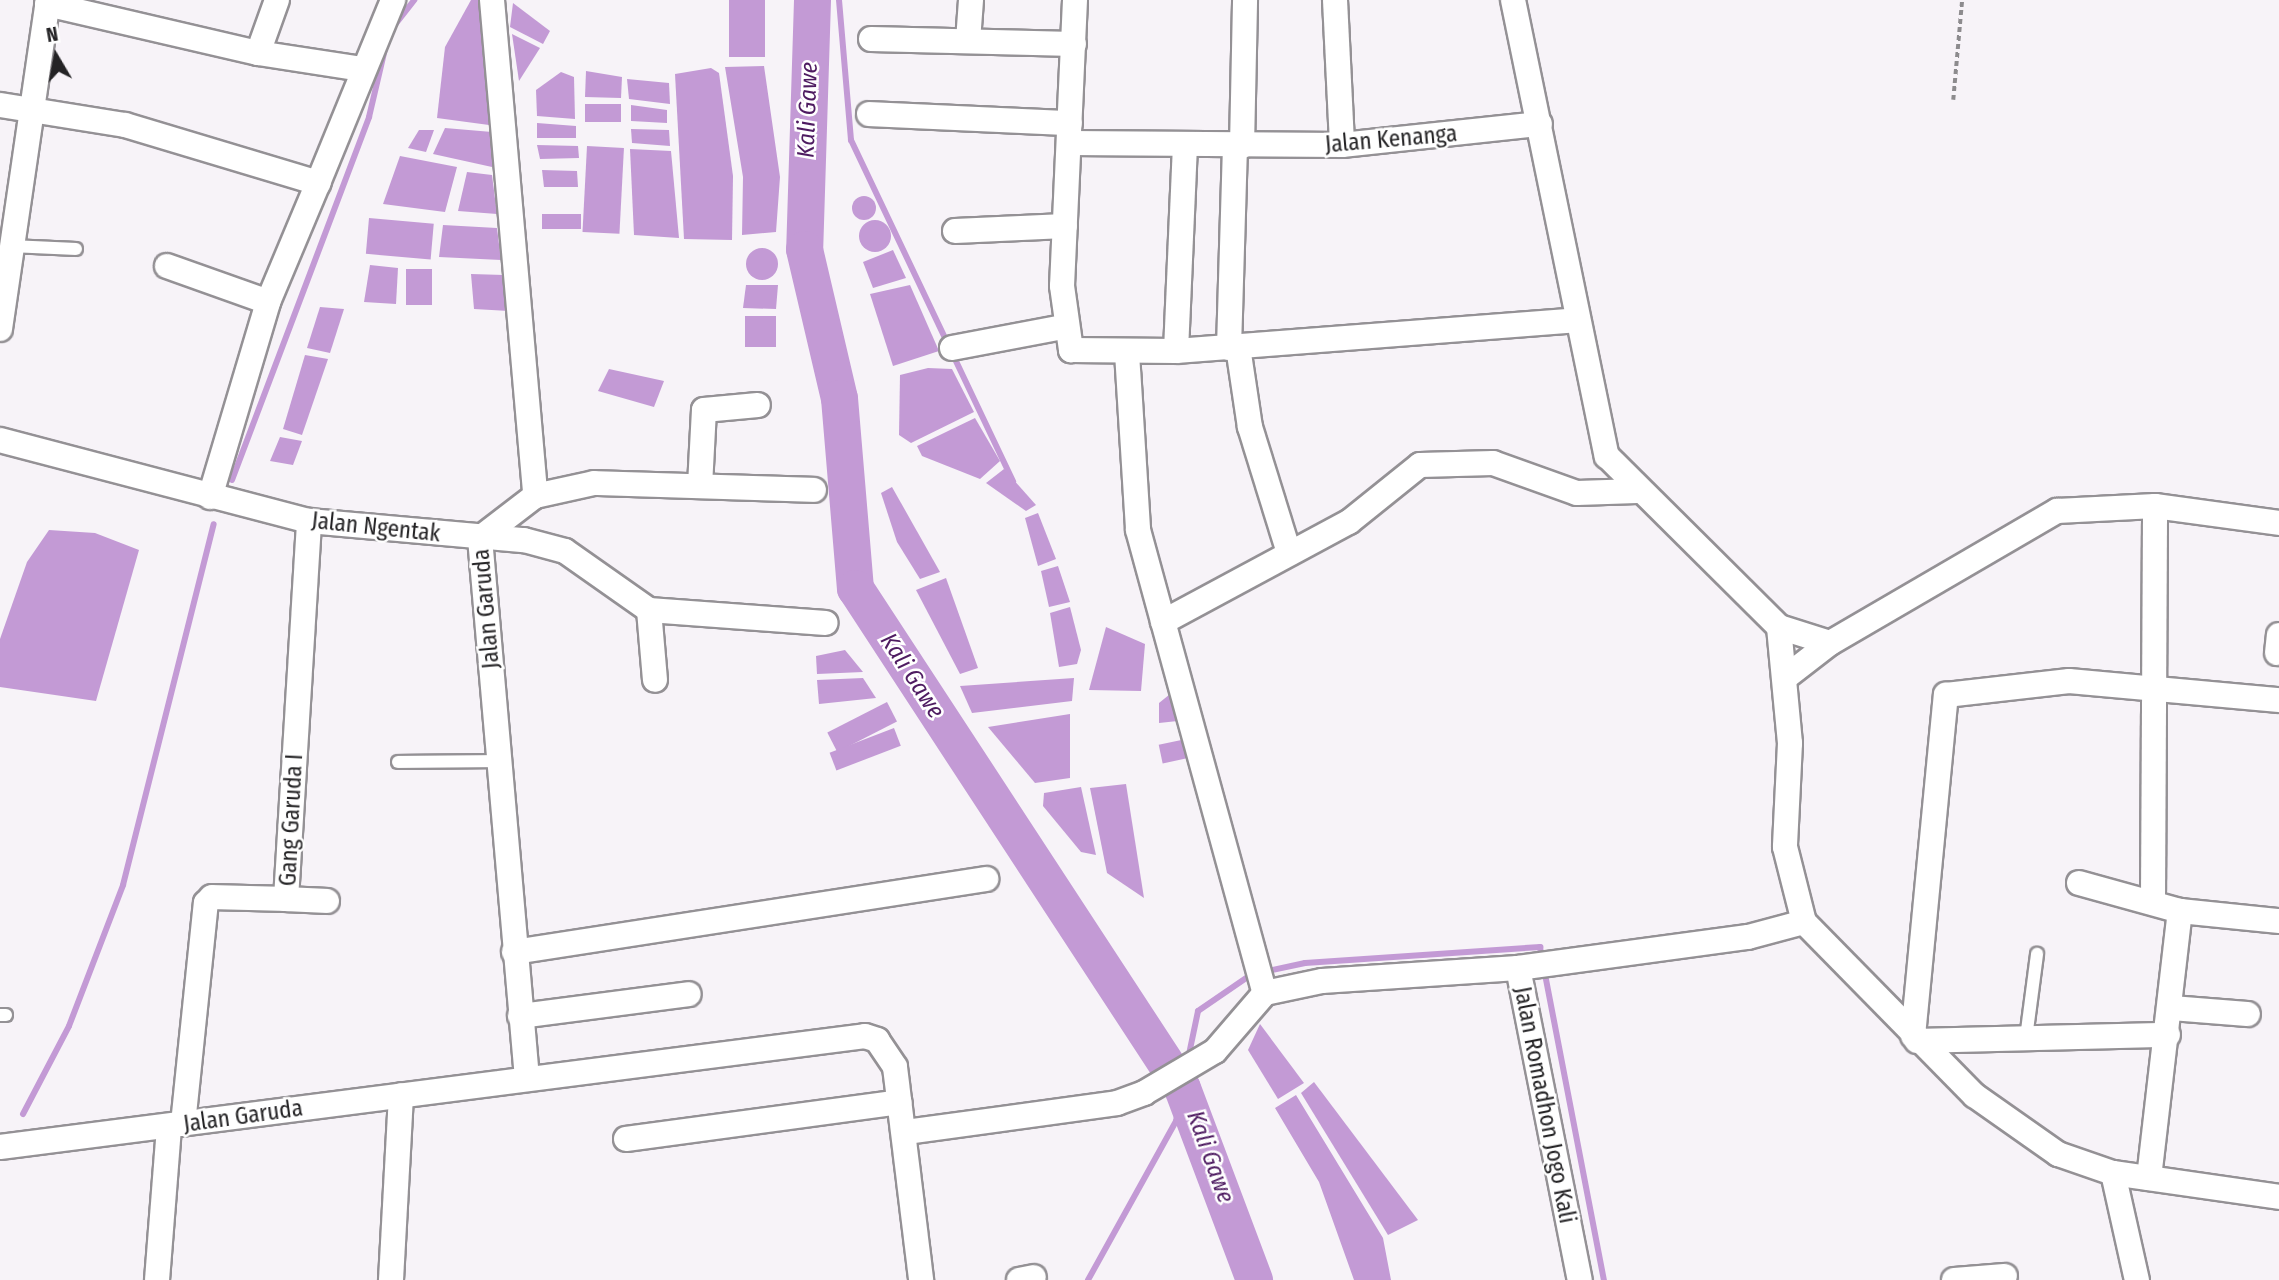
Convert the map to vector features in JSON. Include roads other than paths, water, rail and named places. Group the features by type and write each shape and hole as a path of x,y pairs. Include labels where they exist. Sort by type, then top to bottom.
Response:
{"street":[{"path":"258,52 277,0"},
{"path":"210,497 268,302 393,0"},
{"path":"492,0 536,496 594,483 814,490"},
{"path":"968,41 971,0"},
{"path":"1076,0 1063,327 1076,353 1175,351 1576,320"},
{"path":"1245,0 1233,347 1250,427 1289,553"},
{"path":"1335,0 1342,145"},
{"path":"1513,0 1541,124 1576,320 1607,456 1637,491 1779,627 1830,643"},
{"path":"0,329 6,246 32,110 48,2 258,52 363,69"},
{"path":"871,39 1074,44"},
{"path":"0,105 125,125 318,183"},
{"name":"Jalan Kenanga","path":"869,114 1070,133 1185,148 1342,145 1541,124"},
{"path":"1175,351 1185,148"},
{"path":"955,231 1065,226"},
{"path":"167,266 268,302"},
{"path":"952,348 1063,327"},
{"path":"905,1132 1117,1103 1144,1093 1215,1051 1264,989 1138,530 1127,353"},
{"path":"700,486 704,410 758,405"},
{"name":"Jalan Ngentak","path":"0,440 309,521 480,538 565,551 649,610"},
{"path":"1163,622 1372,507 1420,465 1493,463 1577,493 1637,491"},
{"name":"Jalan Garuda","path":"527,1078 480,538 536,496"},
{"path":"1786,677 1830,643 2057,511 2155,506 2279,523"},
{"path":"2153,900 2155,506"},
{"name":"Gang Garuda I","path":"158,1280 206,903 212,897 286,899 309,521"},
{"path":"655,680 649,610 826,623"},
{"path":"1779,627 1786,677 1785,847 1804,922 1915,1039 2025,1135 2058,1154 2113,1173 2279,1197"},
{"path":"1915,1039 1946,695 2069,681 2279,700"},
{"path":"514,952 986,879"},
{"path":"2079,883 2153,900 2180,911 2279,921"},
{"path":"286,899 327,901"},
{"path":"2149,1178 2168,1035 2180,911"},
{"path":"1537,964 1748,937 1804,922"},
{"name":"Jalan Romadhon Jogo Kali","path":"1264,989 1322,981 1537,964 1580,1280"},
{"path":"520,1016 689,994"},
{"path":"2171,1008 2248,1014"},
{"name":"Jalan Garuda","path":"0,1147 850,1034 877,1040 888,1052 905,1132 920,1280"},
{"path":"1915,1039 2168,1035"},
{"path":"391,1280 401,1095"},
{"path":"626,1139 900,1102"},
{"path":"2113,1173 2137,1280"},
{"path":"1954,1280 2005,1276"}],"lane":[{"path":"6,246 76,249"},
{"path":"398,762 499,761"},
{"path":"2026,1038 2038,954"}],"waterway":[{"path":"394,26 414,0"},
{"name":"Kali Gawe","path":"812,0 804,249 839,398 855,588 1182,1088 1254,1280"},
{"path":"839,0 851,140 1013,481"},
{"path":"232,480 369,117 385,49"},
{"path":"23,1114 69,1026 123,885 214,524"},
{"path":"1263,972 1305,963 1540,947 1542,959"},
{"path":"1544,969 1604,1280"},
{"path":"1188,1059 1198,1011 1252,974"},
{"path":"1088,1280 1176,1121 1185,1076"}]}
